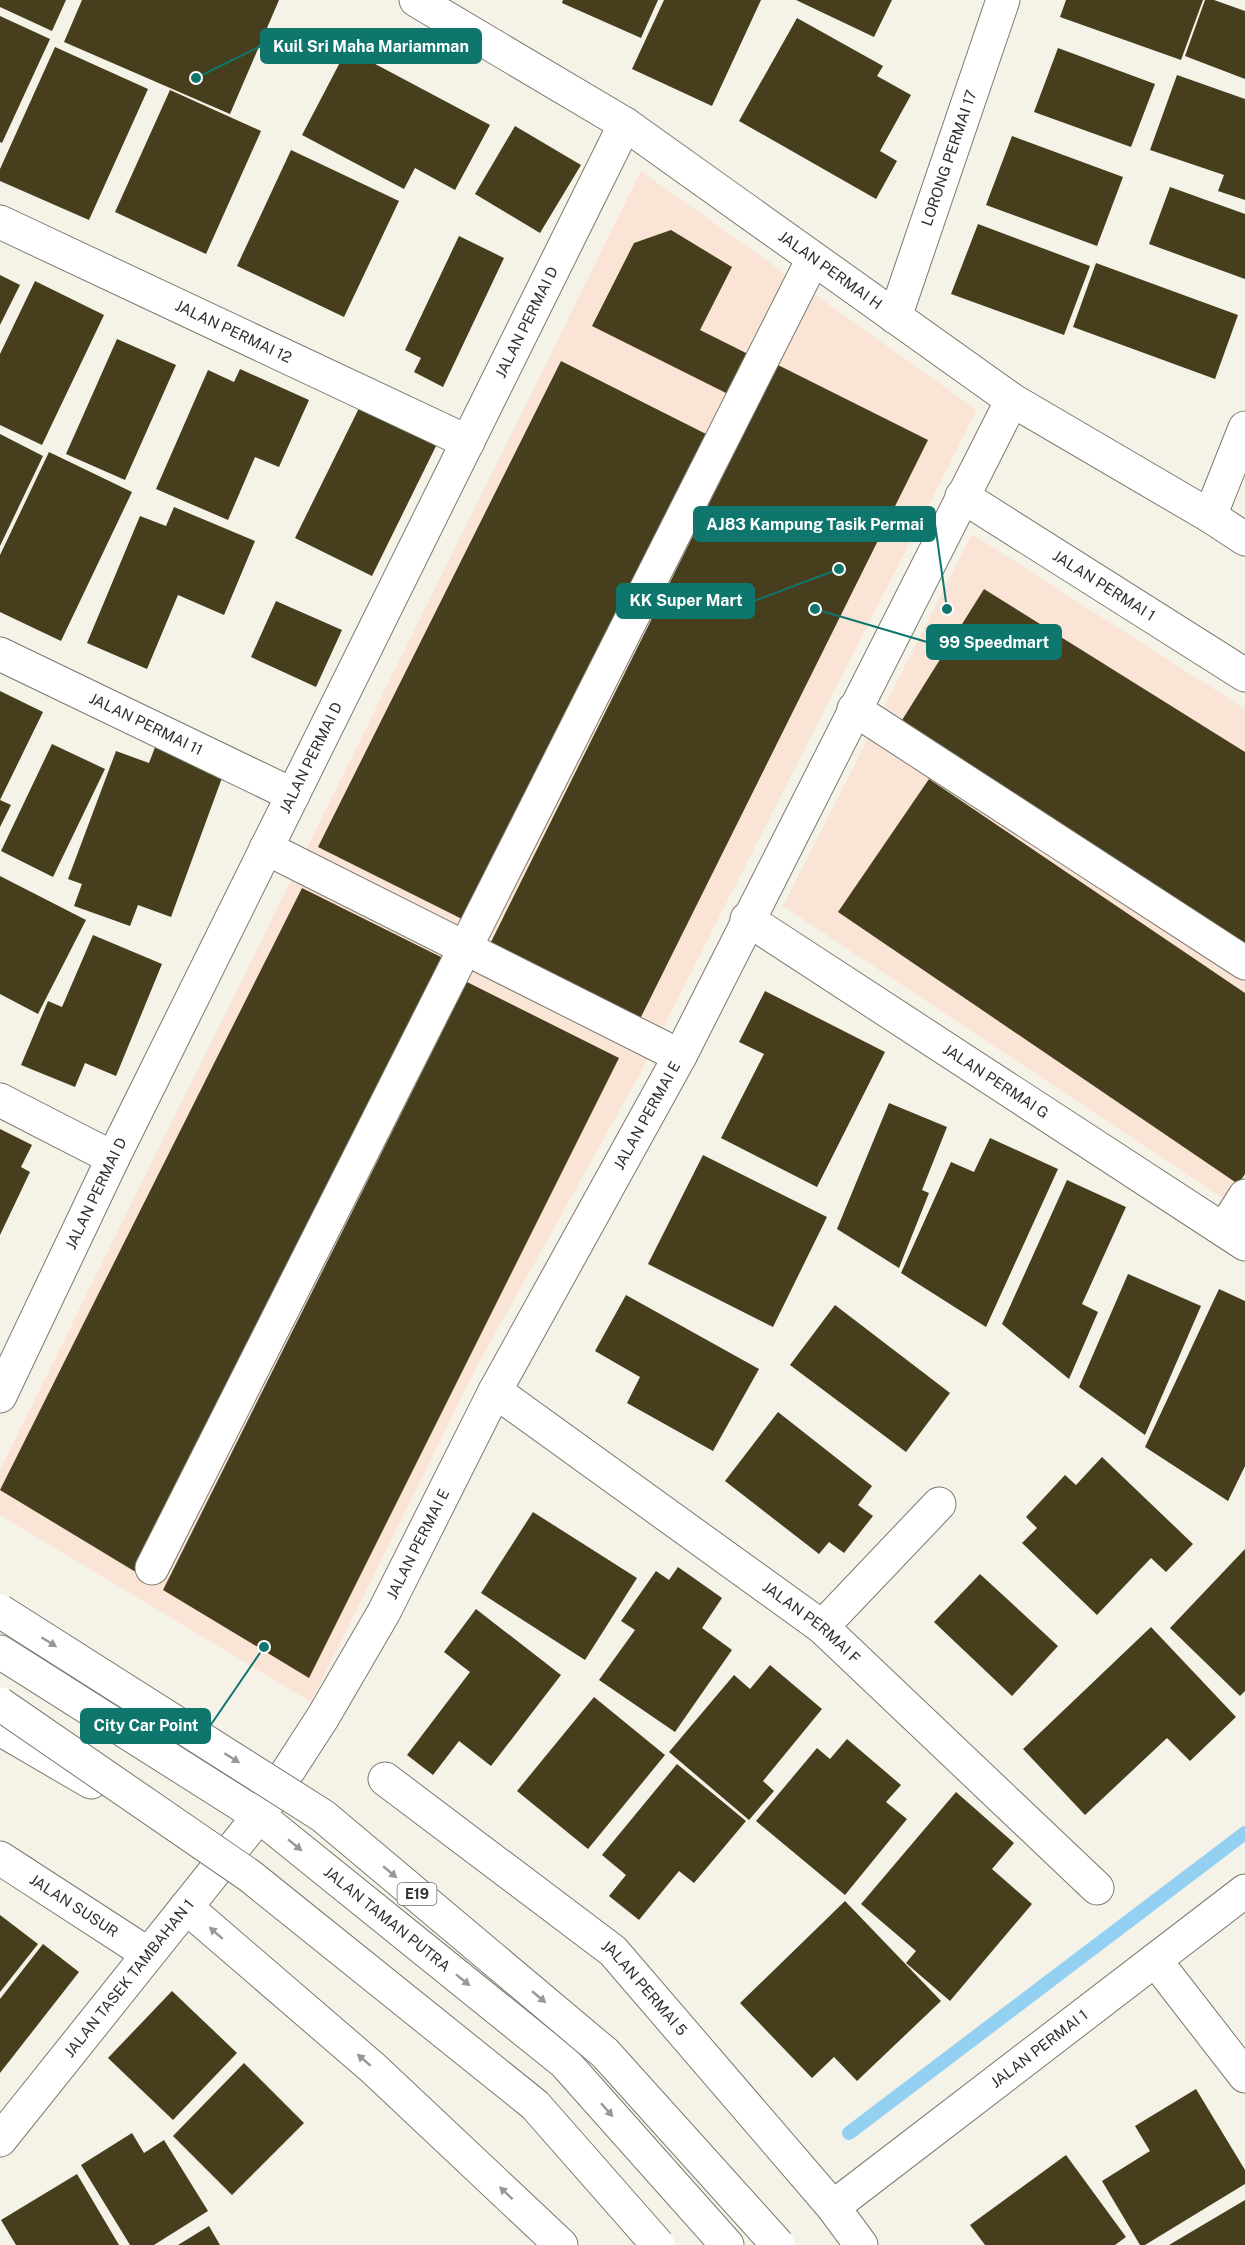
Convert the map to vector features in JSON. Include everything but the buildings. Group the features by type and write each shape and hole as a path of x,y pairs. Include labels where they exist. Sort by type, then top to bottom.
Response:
{"main road":[{"name":"JALAN PERMAI H","path":"416,0 625,124 1012,400 1210,516 1245,539"},
{"name":"LORONG PERMAI 17","path":"895,318 1003,0"},
{"name":"JALAN PERMAI D","path":"0,1396 113,1158 625,124"},
{"name":"JALAN PERMAI 12","path":"0,222 468,442"},
{"path":"152,1568 813,259"},
{"name":"JALAN PERMAI E","path":"258,1815 323,1717 384,1612 495,1390 680,1056 747,919 1012,400"},
{"path":"1210,516 1245,428"},
{"name":"JALAN PERMAI 1","path":"962,496 1245,675"},
{"name":"JALAN PERMAI 11","path":"0,654 293,795"},
{"path":"854,709 1245,963"},
{"path":"266,848 680,1056"},
{"name":"JALAN PERMAI G","path":"747,919 1234,1236"},
{"path":"0,1100 113,1158"},
{"path":"1234,1236 1245,1196"},
{"name":"JALAN PERMAI F","path":"495,1390 822,1627 1097,1887"},
{"path":"822,1627 939,1504"},
{"name":"E19","path":"0,1611 323,1816 605,2053 778,2245"},
{"name":"JALAN TAMAN PUTRA","path":"0,1652 258,1815 565,2063 727,2245"},
{"path":"0,1704 250,1876 535,2105 656,2245"},
{"path":"0,1729 223,1860 299,1916 501,2079 656,2245"},
{"name":"JALAN PERMAI 5","path":"385,1779 613,1951 833,2207 861,2245"},
{"name":"JALAN TASEK TAMBAHAN 1","path":"0,2140 258,1815"},
{"name":"JALAN SUSUR","path":"0,1858 148,1954"},
{"name":"JALAN PERMAI 1","path":"833,2207 1245,1891"},
{"path":"186,1907 374,2068 546,2241"},
{"path":"1155,1960 1245,2076"}],"shaded area":[{"path":"641,171 977,410 637,1079 477,1366 311,1702 0,1515 0,1470"},
{"path":"972,534 1245,709 1245,1213 783,906"}],"waterway":[{"path":"849,2133 1245,1833"}],"place":[{"name":"Kuil Sri Maha Mariamman","path":"196,78"},
{"name":"KK Super Mart","path":"839,569"},
{"name":"99 Speedmart","path":"815,609"},
{"name":"AJ83 Kampung Tasik Permai","path":"947,609"},
{"name":"City Car Point","path":"264,1647"}]}
